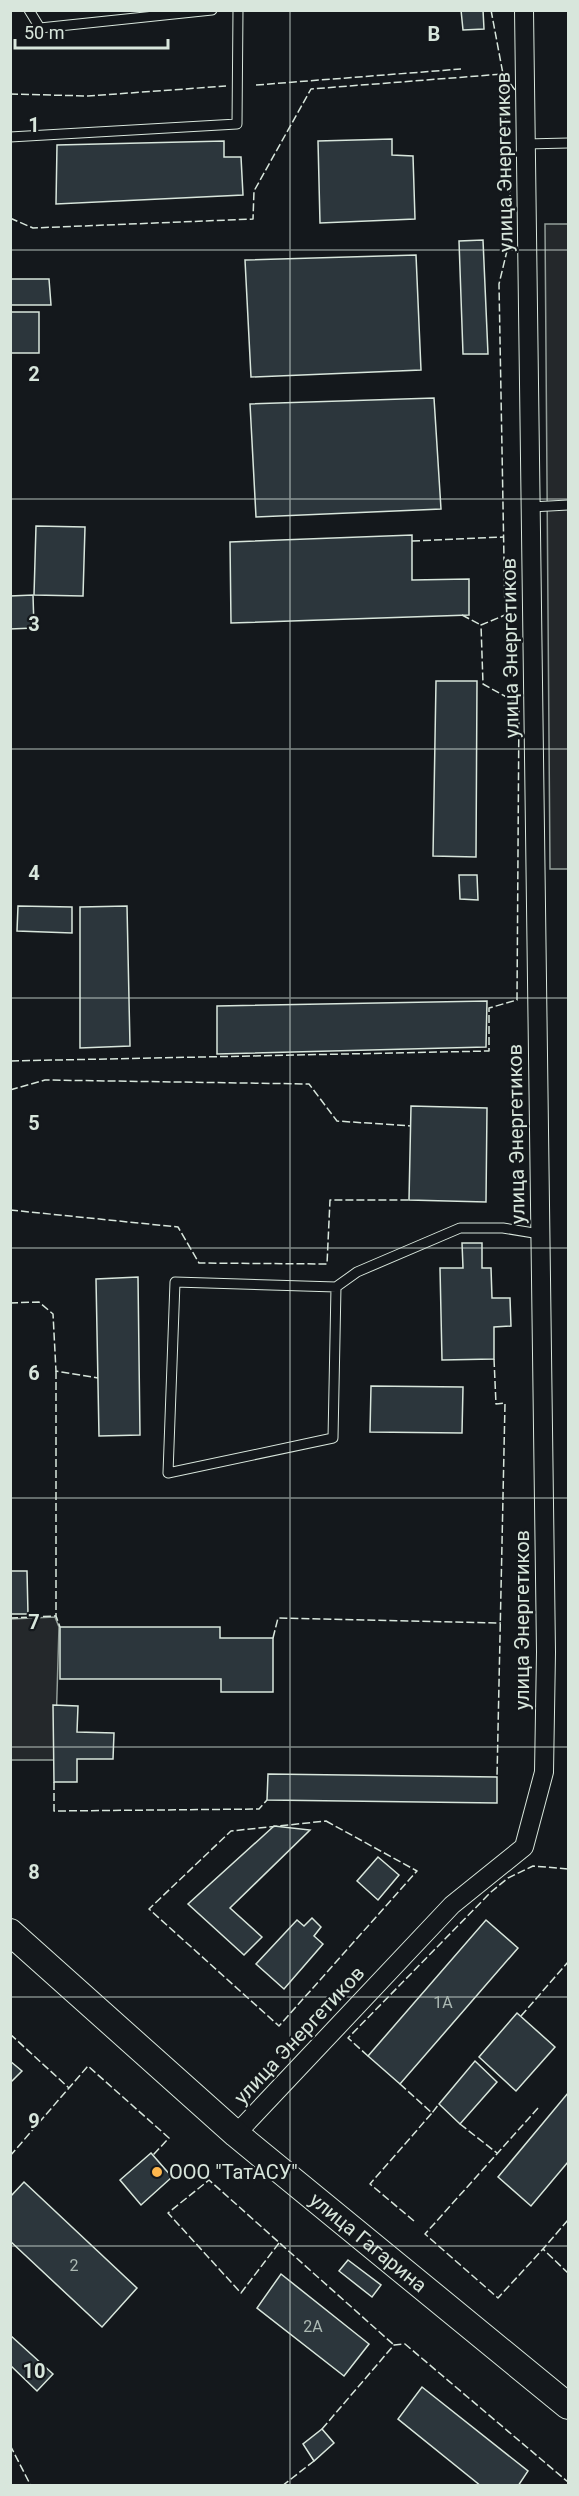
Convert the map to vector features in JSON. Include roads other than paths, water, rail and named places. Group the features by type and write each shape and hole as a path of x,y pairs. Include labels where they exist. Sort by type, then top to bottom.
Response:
{"street":[{"name":"улица Энергетиков","path":"236,2134 452,1905 524,1847 544,1772 546,1652 524,10"},
{"name":"улица Гагарина","path":"10,1932 236,2134 568,2406"}],"lane":[{"path":"29,10 40,28 212,10"},
{"path":"10,136 237,124 238,10"},
{"path":"526,144 568,143"},
{"path":"531,507 568,505"},
{"path":"336,1287 333,1438 168,1473 175,1282 336,1287 357,1272 460,1228 503,1228 540,1234"}],"place":[{"name":"ООО \"ТатАСУ\"","path":"157,2172"}]}
